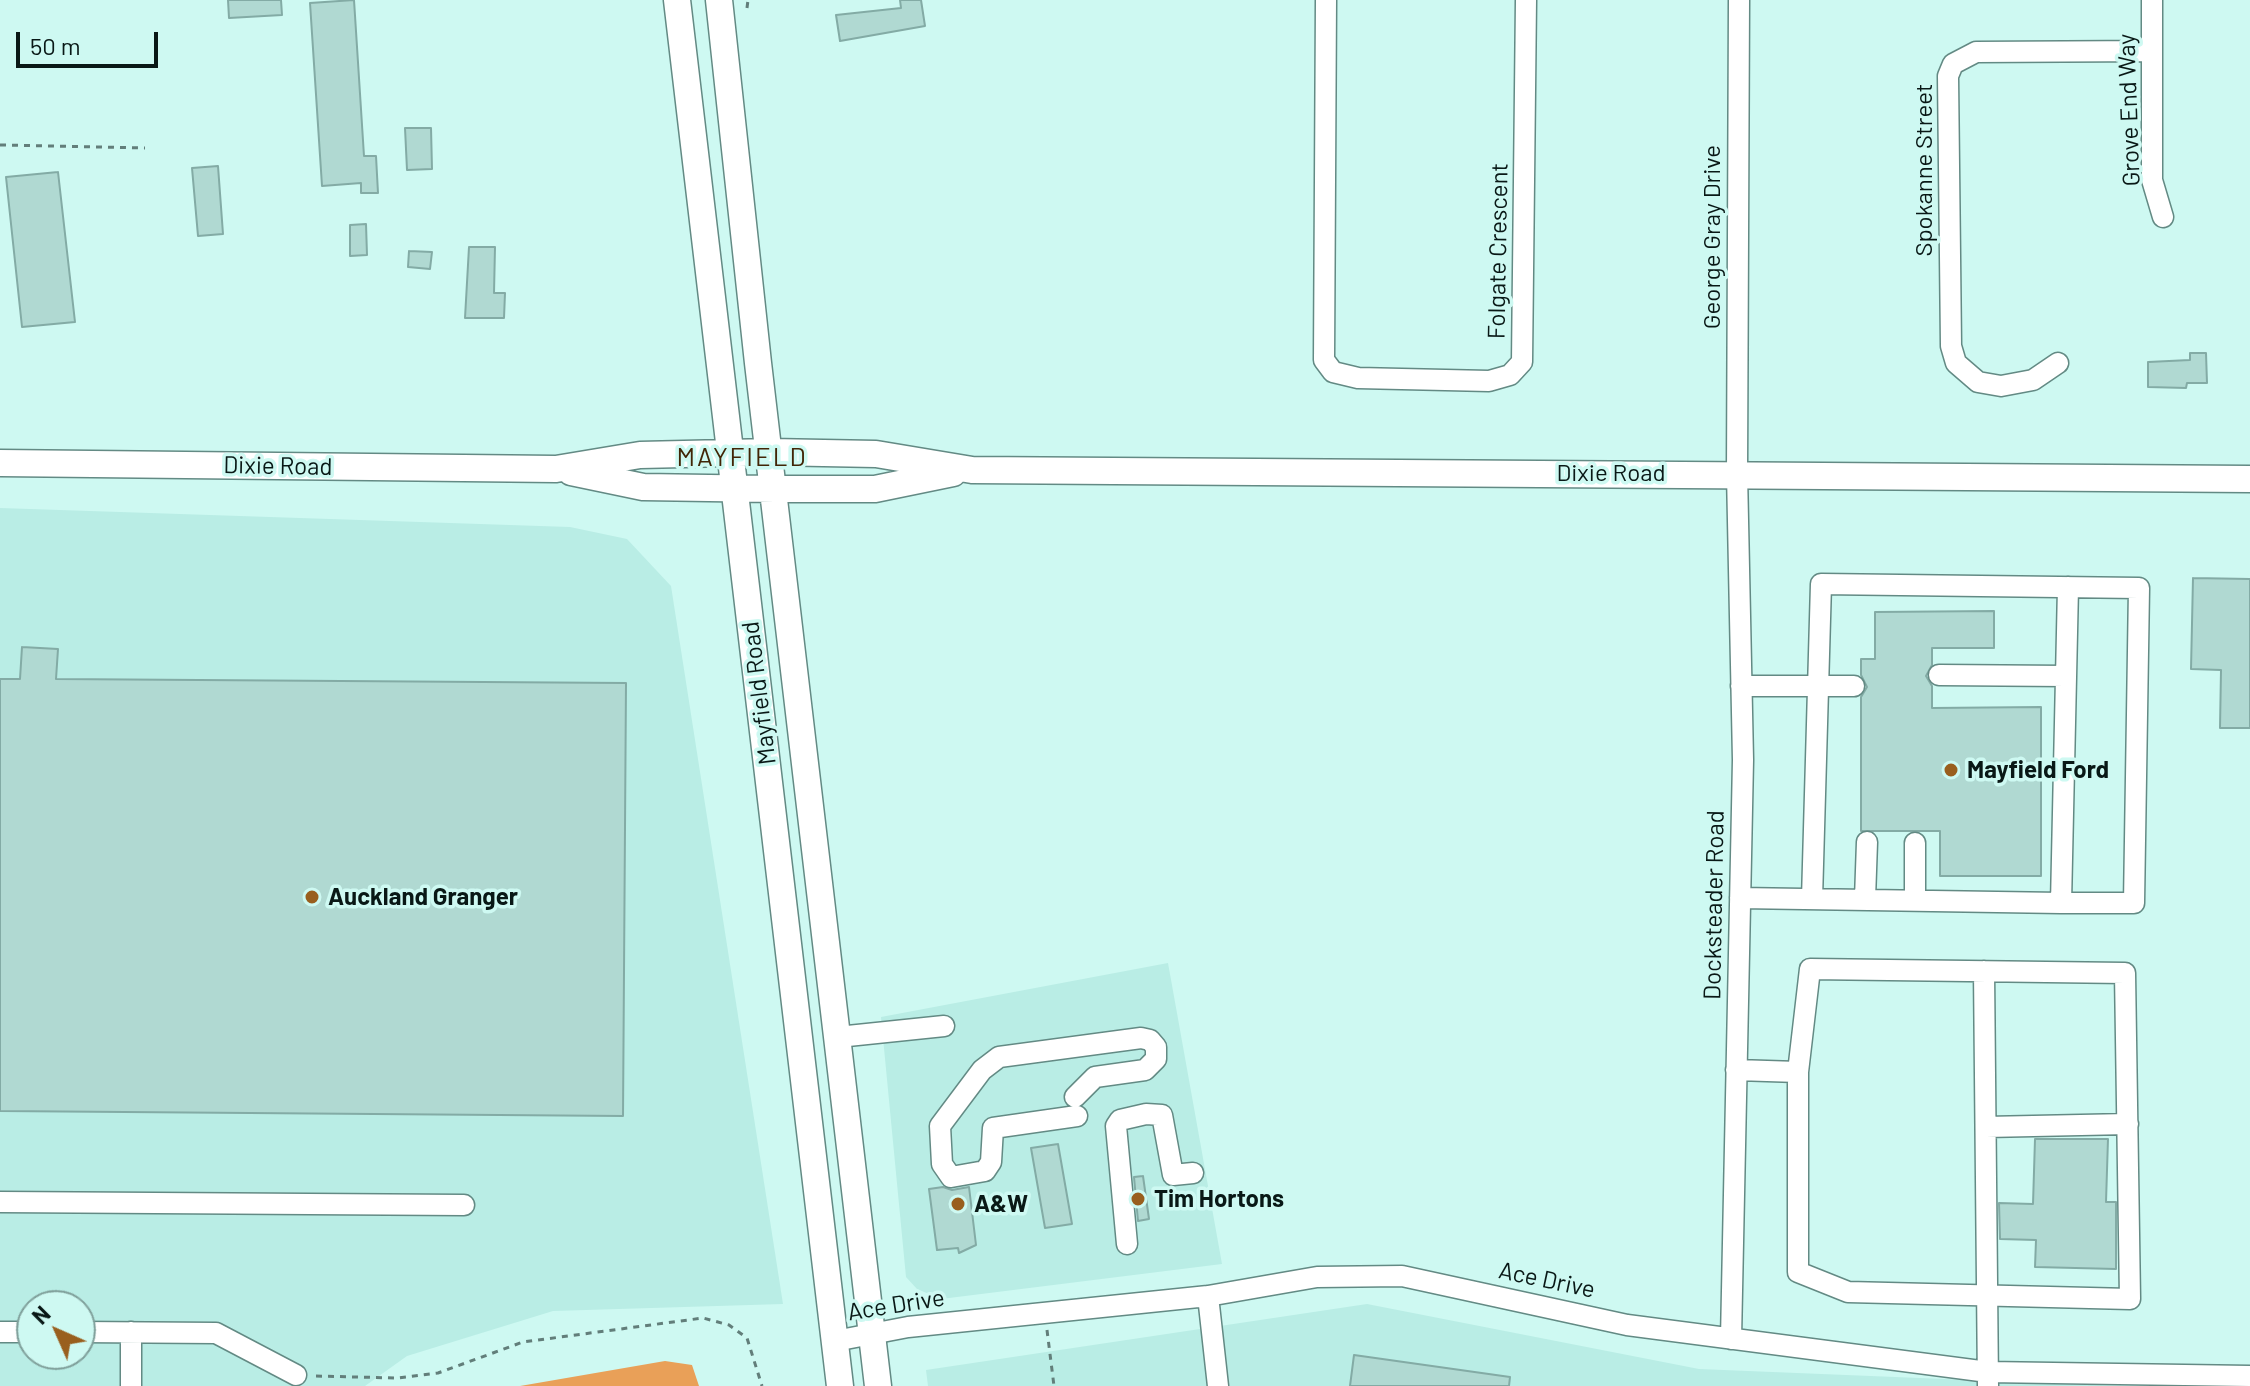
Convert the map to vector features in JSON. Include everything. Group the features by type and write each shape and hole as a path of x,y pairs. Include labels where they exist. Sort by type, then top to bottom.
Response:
{"main road":[{"name":"Mayfield Road","path":"677,0 840,1386"},
{"name":"Mayfield Road","path":"719,0 758,363 771,452 878,1386"},
{"name":"Dixie Road","path":"0,463 556,469 640,455 771,452 876,454 972,470 2250,479"},
{"name":"Dixie Road","path":"556,469 643,487 775,489 875,489 972,470"}],"street":[{"name":"Folgate Crescent","path":"1326,0 1324,360 1333,372 1358,378 1489,381 1510,375 1522,362 1526,0"},
{"name":"George Gray Drive","path":"1737,473 1739,0"},
{"name":"Grove End Way","path":"2152,0 2152,180 2163,217"},
{"name":"Spokanne Street","path":"2058,363 2033,380 2001,386 1978,382 1956,363 1951,346 1948,76 1953,64 1976,52 2152,51"},
{"name":"Docksteader Road","path":"1731,1339 1740,898 1741,686 1737,473"},
{"path":"1740,898 2061,903 2134,903 2139,588 1821,584 1812,899"},
{"path":"2061,903 2068,587"},
{"path":"1939,675 2066,676"},
{"path":"1741,686 1854,686"},
{"path":"1865,899 1867,842"},
{"path":"1915,843 1915,900"},
{"path":"1810,969 2125,973 2130,1299 1848,1292 1798,1272 1798,1072 1810,969"},
{"path":"1984,971 1988,1379"},
{"path":"838,1037 944,1026"},
{"path":"1095,1077 1145,1070 1156,1059 1156,1047 1150,1040 1131,1039 999,1057 982,1070 940,1126 942,1164 951,1177 985,1171 991,1162 993,1128 1076,1106 1095,1077 1131,1039"},
{"path":"1736,1070 1798,1072"},
{"path":"1127,1244 1116,1126 1120,1120 1146,1114 1162,1115 1173,1175 1193,1173"},
{"path":"1986,1127 2128,1124"},
{"path":"0,1202 464,1205"},
{"name":"Ace Drive","path":"835,1341 872,1333 1045,1312 1208,1296 1317,1277 1402,1276 1627,1325 1988,1379 2250,1376"},
{"path":"1208,1296 1218,1386"},
{"path":"96,1332 216,1333 296,1375"},
{"path":"131,1332 131,1386"}],"path":[{"path":"747,8 748,0"},
{"path":"0,145 145,148"},
{"path":"1045,1312 1054,1386"},
{"path":"296,1375 363,1379 411,1377 438,1373 523,1342 703,1318 729,1325 747,1338 762,1386"}],"shaded area":[{"path":"0,508 570,527 627,539 671,586 783,1304 553,1311 407,1356 365,1386 0,1386"},
{"path":"1168,963 1222,1264 941,1299 917,1289 906,1277 881,1017"},
{"path":"1367,1304 1699,1369 2116,1386 928,1386 926,1370"},
{"path":"665,1361 692,1365 699,1386 520,1386"}],"building":[{"path":"228,0 281,0 282,15 229,18"},
{"path":"354,0 364,156 376,156 378,193 361,193 361,183 322,186 310,3"},
{"path":"900,0 921,0 925,26 840,41 836,15 901,8"},
{"path":"405,128 431,128 432,169 407,170"},
{"path":"218,166 223,234 198,236 192,168"},
{"path":"58,172 75,322 22,327 6,177"},
{"path":"366,224 367,255 350,256 350,225"},
{"path":"469,247 495,247 494,293 505,293 504,318 465,318"},
{"path":"409,251 432,252 430,269 408,267"},
{"path":"2190,353 2206,353 2207,383 2187,383 2186,388 2148,387 2148,362 2190,360"},
{"path":"2193,578 2250,579 2250,728 2220,728 2221,670 2191,669"},
{"name":"Mayfield Ford","path":"1994,611 1994,648 1932,648 1932,665 1926,676 1932,686 1932,708 2041,707 2041,876 1940,876 1940,831 1861,831 1861,697 1867,687 1861,675 1861,659 1875,659 1875,612"},
{"name":"Auckland Granger","path":"22,647 58,649 56,679 626,683 623,1116 0,1111 0,679 20,679"},
{"path":"2035,1139 2108,1139 2106,1202 2116,1202 2116,1269 2035,1267 2036,1240 2000,1239 1999,1203 2033,1204"},
{"path":"1058,1144 1072,1224 1045,1228 1031,1148"},
{"name":"Tim Hortons","path":"1143,1176 1149,1219 1138,1221 1134,1177"},
{"path":"943,1187 952,1190 969,1187 976,1245 959,1253 958,1248 937,1250 929,1189"},
{"path":"1354,1355 1510,1377 1509,1386 1350,1386"}],"place":[{"name":"Mayfield Ford","path":"1951,770"},
{"name":"Auckland Granger","path":"312,897"},
{"name":"Tim Hortons","path":"1138,1199"},
{"name":"A&W","path":"958,1204"}],"district":[{"name":"MAYFIELD","path":"742,457"}]}
